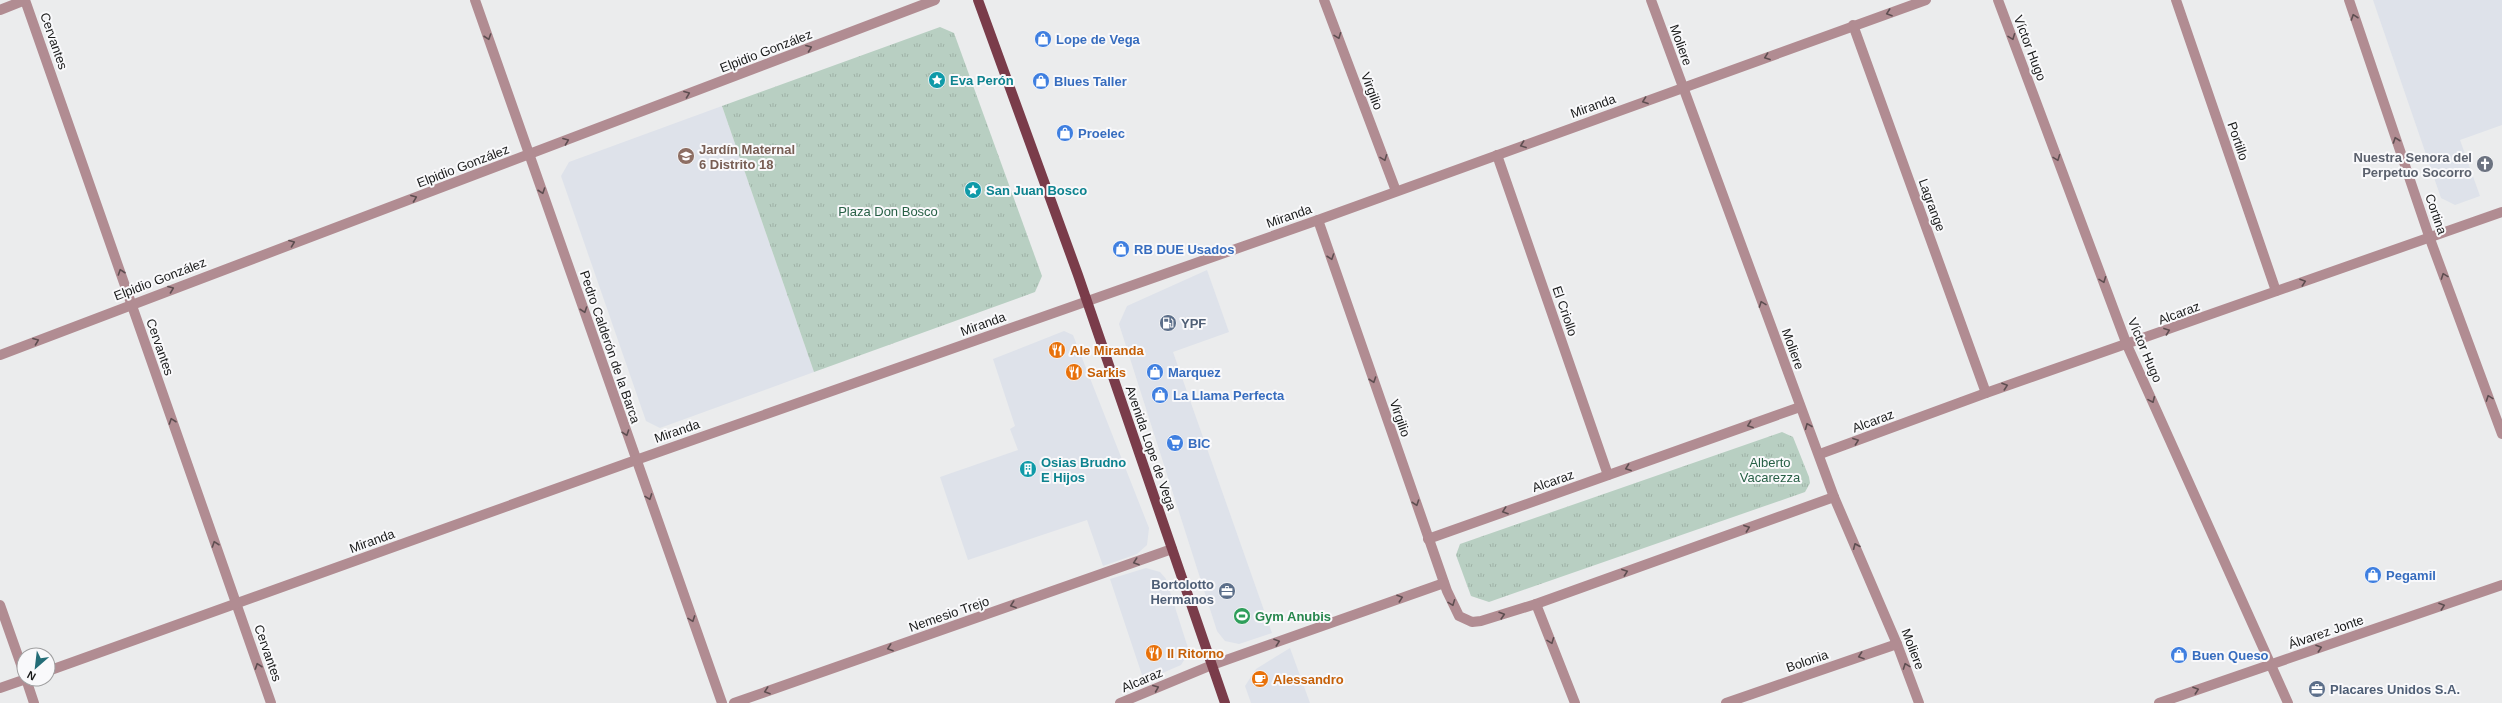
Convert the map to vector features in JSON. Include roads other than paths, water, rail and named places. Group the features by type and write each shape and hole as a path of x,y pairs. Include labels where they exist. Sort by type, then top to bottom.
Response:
{"main road":[{"name":"Avenida Lope de Vega","path":"978,0 1086,301 1225,703"}],"street":[{"path":"0,10 25,0"},
{"name":"Cervantes","path":"25,0 271,703"},
{"name":"Pedro Calderón de la Barca","path":"475,0 722,703"},
{"name":"Elpidio González","path":"0,355 935,0"},
{"name":"Virgilio","path":"1324,0 1396,191"},
{"name":"Moliere","path":"1651,0 1800,407 1820,454 1834,497 1897,644 1919,703"},
{"name":"Miranda","path":"56,668 636,460 1318,220 1853,25 1926,0"},
{"name":"Víctor Hugo","path":"1998,0 2127,345 2288,703"},
{"name":"Portillo","path":"2176,0 2276,291"},
{"name":"Cortina","path":"2349,0 2430,238 2502,434"},
{"name":"Lagrange","path":"1853,25 1986,393"},
{"name":"El Criollo","path":"1497,155 1608,475"},
{"name":"Alcaraz","path":"1820,454 1986,393 2127,345 2502,212"},
{"name":"Virgilio","path":"1318,220 1428,539 1455,612 1464,619 1480,621 1536,604"},
{"name":"Alcaraz","path":"1428,539 1800,407"},
{"path":"1575,703 1536,604 1834,497"},
{"name":"Nemesio Trejo","path":"734,703 1172,549"},
{"name":"Alcaraz","path":"1120,703 1212,665 1444,583"},
{"name":"Álvarez Jonte","path":"2159,703 2502,585"},
{"path":"0,605 16,650"},
{"name":"Bolonia","path":"1726,703 1897,644"},
{"path":"0,688 16,682"},
{"path":"29,687 34,703"}],"place":[{"name":"Lope de Vega","path":"1043,39"},
{"name":"Eva Perón","path":"937,80"},
{"name":"Blues Taller","path":"1041,81"},
{"name":"Proelec","path":"1065,133"},
{"name":"Jardín Maternal 6 Distrito 18","path":"686,156"},
{"name":"Nuestra Senora del Perpetuo Socorro","path":"2485,164"},
{"name":"San Juan Bosco","path":"973,190"},
{"name":"RB DUE Usados","path":"1121,249"},
{"name":"YPF","path":"1168,323"},
{"name":"Ale Miranda","path":"1057,350"},
{"name":"Sarkis","path":"1074,372"},
{"name":"Marquez","path":"1155,372"},
{"name":"La Llama Perfecta","path":"1160,395"},
{"name":"BIC","path":"1175,443"},
{"name":"Osias Brudno E Hijos","path":"1028,469"},
{"name":"Pegamil","path":"2373,575"},
{"name":"Bortolotto Hermanos","path":"1227,591"},
{"name":"Gym Anubis","path":"1242,616"},
{"name":"Il Ritorno","path":"1154,653"},
{"name":"Buen Queso","path":"2179,655"},
{"name":"Alessandro","path":"1260,679"},
{"name":"Placares Unidos S.A.","path":"2317,689"}],"park label":[{"name":"Plaza Don Bosco","path":"888,211"},
{"name":"Alberto Vacarezza","path":"1770,470"}]}
